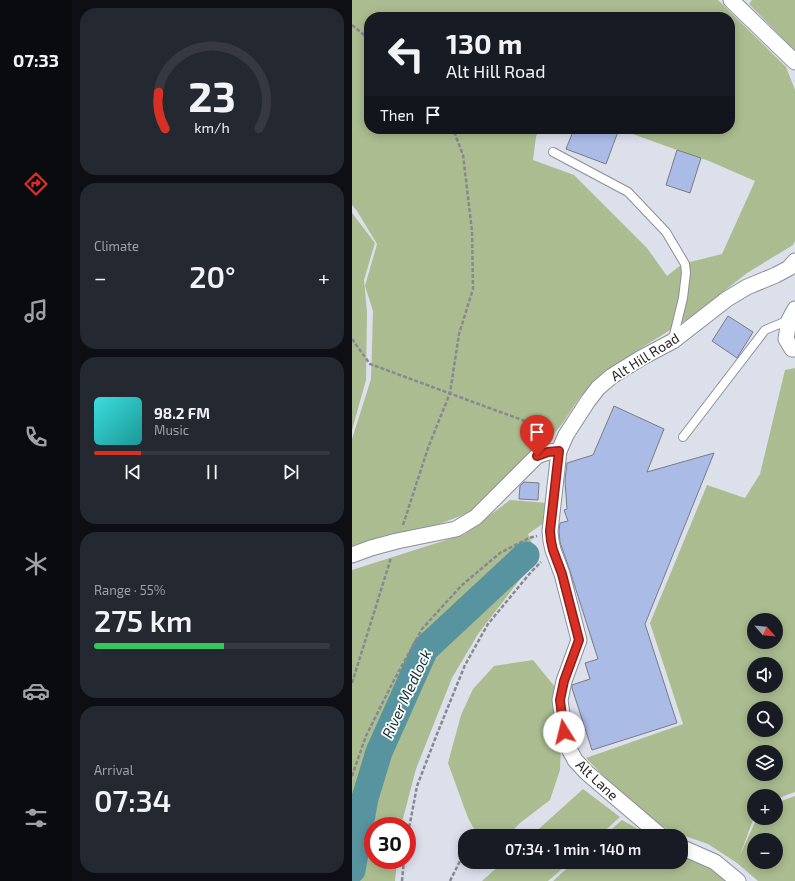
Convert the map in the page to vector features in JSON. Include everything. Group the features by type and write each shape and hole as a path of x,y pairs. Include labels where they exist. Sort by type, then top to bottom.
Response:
{"street":[{"path":"731,0 795,62"},
{"name":"Alt Hill Road","path":"559,451 566,435 588,401 598,388 612,376 673,340 727,299 747,287 782,272 789,268 795,261"},
{"path":"792,315 786,339 792,348 795,349"},
{"path":"352,555 397,541 456,529 476,516 537,456 548,452 559,451"},
{"name":"Alt Lane","path":"559,451 550,531 551,541 562,574 579,640 564,681 560,700 566,743 575,760 586,772 653,829"},
{"path":"688,850 715,862 738,881"}],"lane":[{"path":"553,152 628,192 666,232 685,264 686,273 683,298 673,340"},
{"path":"683,437 765,330 792,315"}],"path":[{"path":"352,25 364,35"},
{"path":"352,683 393,551 402,530 428,448 450,393 459,334 473,289 472,231 463,155 456,134"},
{"path":"352,339 370,364 541,428"},
{"path":"352,776 366,736 422,629 461,586 500,552 529,538 550,531"},
{"path":"411,817 417,786 465,665 488,624 531,572 553,550"},
{"path":"450,881 458,865"},
{"path":"402,881 403,869"}],"green space":[{"path":"352,0 718,0 730,12 364,12 364,134 537,134 533,160 574,175 647,248 667,276 682,264 722,254 755,181 709,161 633,134 735,134 735,17 786,67 795,90 795,241 793,245 747,273 691,317 614,365 580,397 562,424 544,446 471,512 434,526 352,551 352,439 371,379 373,311 365,286 377,244 352,205"},
{"path":"752,0 795,0 795,51 749,4"},
{"path":"352,213 375,243 364,280 367,312 366,380 352,430"},
{"path":"795,368 795,792 783,796 783,789 747,789 747,825 751,825 740,855 747,840 747,869 783,869 783,833 750,833 754,825 783,825 783,800 795,796 795,881 758,881 737,863 708,844 688,837 688,829 667,829 628,801 586,758 683,724 650,623 707,485 745,498 760,474 785,370"},
{"path":"510,500 547,503 544,523 528,534 538,556 478,634 452,678 416,769 403,817 364,817 364,869 396,869 395,881 352,881 352,570 465,534"},
{"path":"533,660 555,687 561,740 560,770 550,800 514,829 474,829 468,818 448,763 461,715 473,689 494,666"},
{"path":"583,789 620,817 607,829 539,829"},
{"path":"622,820 638,829 612,829"},
{"path":"688,857 722,875 728,881 553,881 566,869 688,869"},
{"path":"495,869 562,869 548,881 482,881"}],"building":[{"path":"572,134 617,134 606,164 566,149"},
{"path":"677,150 701,158 690,193 666,185"},
{"path":"728,316 753,332 737,358 712,341"},
{"path":"614,406 664,429 647,472 714,453 645,624 677,723 592,750 572,685 590,679 585,663 598,659 560,542 559,531 560,523 568,521 564,510 567,509 565,481 567,463 593,455"},
{"path":"524,482 539,483 538,500 519,499 520,486"}],"waterway":[{"name":"River Medlock","path":"352,870 365,798 379,752 425,649 526,555"}],"route":[{"path":"537,456 548,452 559,451 550,531 551,541 562,574 579,640 564,681 560,700 564,732"}]}
